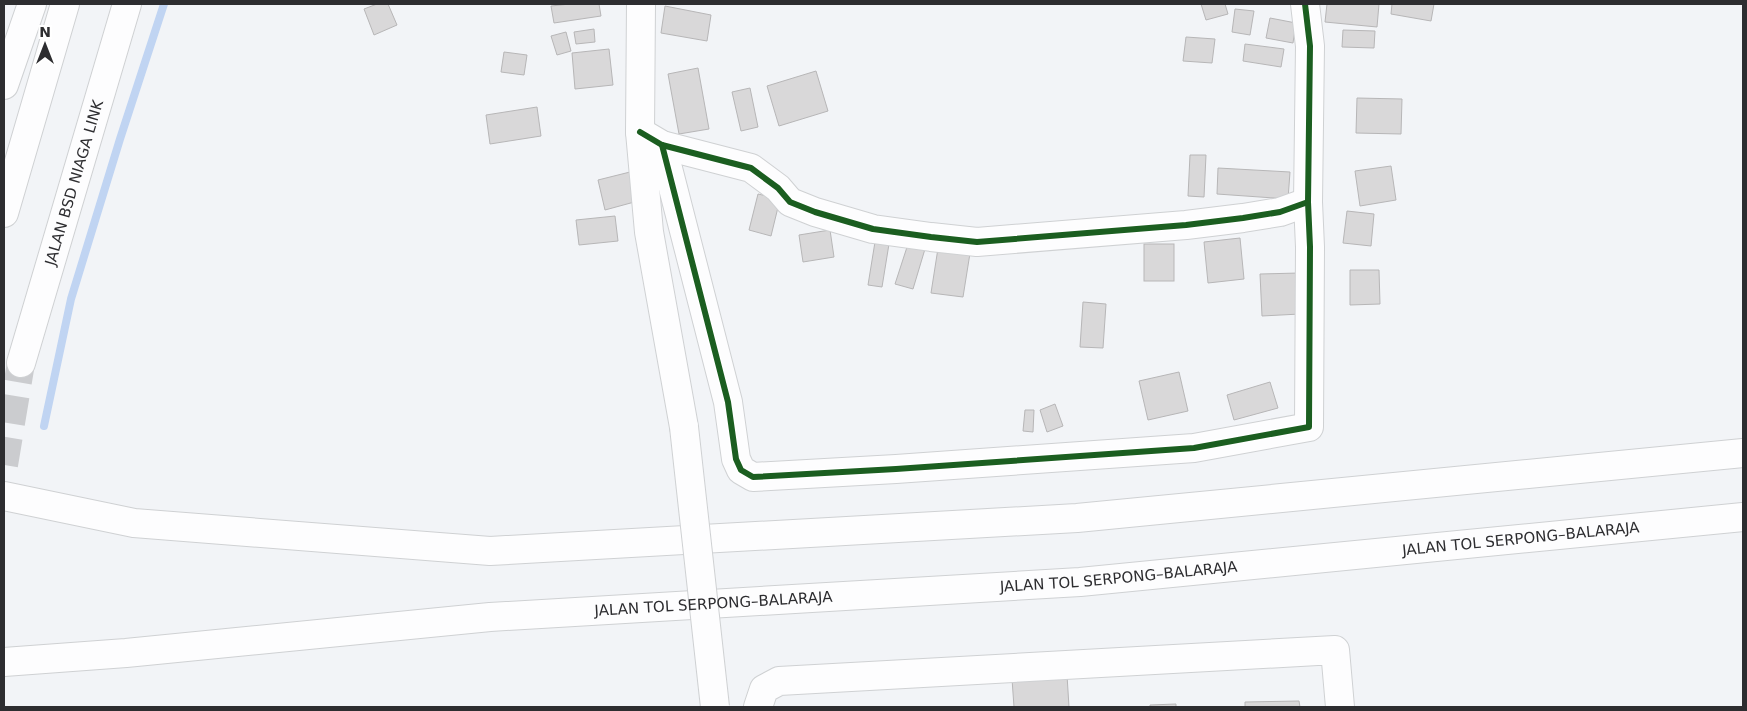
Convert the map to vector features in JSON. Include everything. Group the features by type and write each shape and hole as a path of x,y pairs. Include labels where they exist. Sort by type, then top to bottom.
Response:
{"main road":[{"path":"4,85 32,4"},
{"path":"4,213 65,4"},
{"name":"JALAN BSD NIAGA LINK","path":"21,363 127,4"},
{"path":"642,4 651,139 649,232 684,428 715,707"},
{"path":"651,139 728,402 736,459 742,470 753,477 1194,448 1309,427 1310,247 1308,202 1310,46 1305,4"},
{"path":"651,139 751,168 778,188 790,202 815,212 874,229 976,242 1176,226 1243,218 1280,212 1308,202"},
{"path":"4,496 134,523 490,550 1077,518 1743,453"},
{"name":"JALAN TOL SERPONG–BALARAJA","path":"4,662 126,653 490,617 1080,582 1743,517"},
{"path":"758,707 764,689 779,681 1335,650 1340,707"}],"building":[{"path":"377,4 388,4 397,25 374,35 364,9"},
{"path":"599,4 601,16 554,23 551,6"},
{"path":"1201,4 1225,4 1228,14 1206,20"},
{"path":"1327,4 1379,4 1377,27 1325,22"},
{"path":"1392,4 1434,4 1431,21 1391,14"},
{"path":"665,6 711,15 707,41 661,33"},
{"path":"1235,9 1254,11 1250,35 1232,32"},
{"path":"1270,18 1296,23 1293,43 1266,38"},
{"path":"594,29 595,42 576,44 574,32"},
{"path":"1343,30 1375,31 1374,48 1342,47"},
{"path":"566,32 571,51 557,55 551,36"},
{"path":"1186,37 1215,39 1212,63 1183,61"},
{"path":"1245,44 1284,49 1281,67 1243,61"},
{"path":"609,49 613,85 575,89 572,53"},
{"path":"504,52 527,55 524,75 501,72"},
{"path":"698,68 709,129 679,134 668,74"},
{"path":"816,71 828,111 779,126 767,86"},
{"path":"750,88 758,127 741,131 732,92"},
{"path":"1357,98 1402,99 1401,134 1356,133"},
{"path":"537,107 541,136 490,144 486,115"},
{"path":"1190,155 1206,155 1204,197 1188,196"},
{"path":"1391,166 1396,200 1360,206 1355,171"},
{"path":"1218,168 1290,172 1288,199 1217,194"},
{"path":"630,172 638,201 605,210 598,180"},
{"path":"758,194 780,199 771,236 749,230"},
{"path":"1347,211 1374,214 1371,246 1343,243"},
{"path":"615,216 618,241 579,245 576,220"},
{"path":"830,230 834,257 803,262 799,235"},
{"path":"1240,238 1244,279 1208,283 1204,242"},
{"path":"875,242 889,244 882,287 868,285"},
{"path":"939,242 971,247 963,297 931,293"},
{"path":"908,244 925,249 913,289 895,284"},
{"path":"1144,244 1174,244 1174,281 1144,281"},
{"path":"1350,270 1379,270 1380,304 1350,305"},
{"path":"1299,273 1300,314 1262,316 1260,274"},
{"path":"1083,302 1106,304 1103,348 1080,347"},
{"path":"1179,372 1188,411 1148,420 1139,381"},
{"path":"1270,382 1278,408 1234,420 1227,395"},
{"path":"1055,404 1063,426 1047,432 1040,410"},
{"path":"1025,410 1034,410 1033,432 1023,431"},
{"path":"1067,675 1069,707 1014,707 1012,679"},
{"path":"1299,701 1300,707 1245,707 1245,702"},
{"path":"1176,704 1176,707 1150,707 1150,705"}],"waterway":[{"path":"44,426 71,299 164,4"}],"tunnel":[{"path":"4,465 21,363"}],"cycle path":[{"path":"662,145 728,402 736,459 741,470 753,477 1194,448 1309,427 1310,247 1308,202 1310,46 1305,4"},
{"path":"640,132 662,145 751,168 778,188 790,202 815,212 873,229 977,242 1186,225 1280,212 1308,202"}]}
